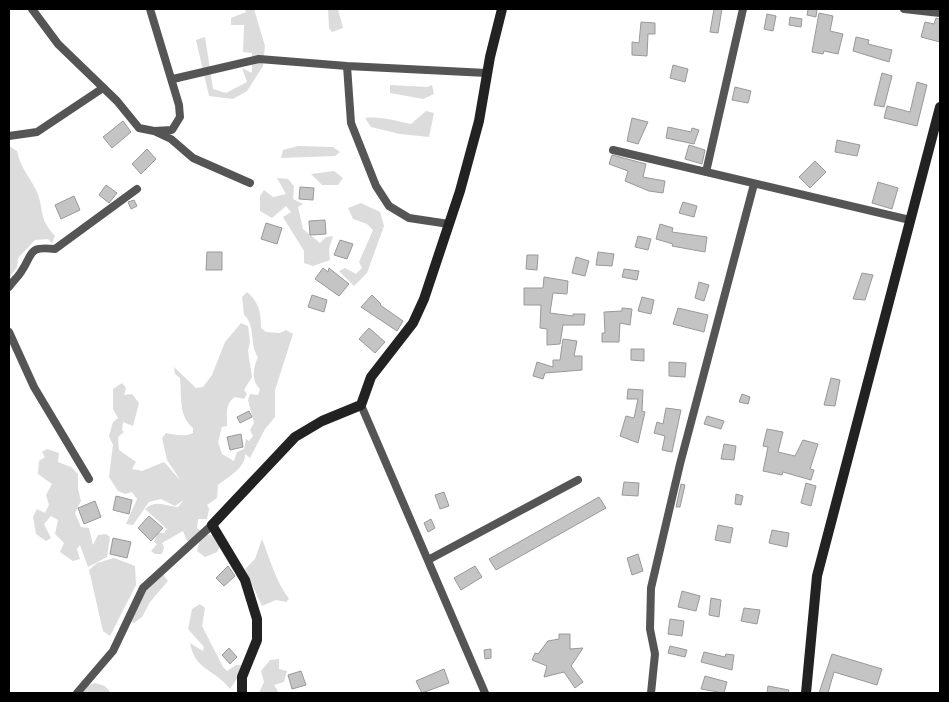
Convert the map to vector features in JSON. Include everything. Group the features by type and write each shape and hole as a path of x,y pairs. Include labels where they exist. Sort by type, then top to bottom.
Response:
{"street":[{"path":"32,9 58,44 139,128 171,139 193,158 250,183"},
{"path":"150,9 173,79 180,117 172,130 154,132"},
{"path":"485,693 361,404 371,377 413,323 424,299 449,224 479,121 487,73 502,9"},
{"path":"706,172 743,9"},
{"path":"904,9 940,13"},
{"path":"173,79 258,59 347,66 487,73"},
{"path":"347,66 351,123 376,186 390,206 409,218 449,224"},
{"path":"9,136 37,132 102,88"},
{"path":"806,693 817,576 940,107"},
{"path":"613,150 910,220"},
{"path":"650,693 655,654 650,629 651,588 680,464 754,184"},
{"path":"9,287 22,271 29,253 39,247 55,249 137,189"},
{"path":"9,332 34,388 88,479"},
{"path":"77,693 112,651 143,588 212,524 295,437 361,404"},
{"path":"428,560 578,480"},
{"path":"212,524 245,580 257,619 257,640 242,677 242,693"}],"shaded area":[{"path":"245,9 254,9 265,46 263,66 247,91 233,99 209,96 196,40 205,37 213,89 226,93 247,82 242,68 252,73 252,53 243,52 244,25 231,25 231,18 246,12"},
{"path":"328,9 338,9 343,28 332,32 329,28"},
{"path":"390,85 427,87 432,85 434,94 423,99 390,93"},
{"path":"426,111 434,113 429,137 400,134 371,127 365,118 383,118 411,124"},
{"path":"9,146 17,151 22,167 39,197 43,218 55,236 52,243 48,239 35,240 18,258 17,267 9,278"},
{"path":"298,146 333,147 340,152 335,156 281,158 283,150"},
{"path":"334,171 343,178 338,185 322,185 311,174"},
{"path":"277,178 288,179 294,186 293,199 303,204 298,207 303,229 320,243 326,237 333,236 329,249 330,260 313,266 304,263 304,251 283,217 291,212 286,206 272,218 260,211 260,196 264,190 273,197 286,194"},
{"path":"361,203 380,212 384,226 367,273 354,286 339,271 345,268 356,274 362,268 359,262 373,230 367,224 353,219 348,208"},
{"path":"247,292 258,308 261,328 266,332 280,333 286,330 293,334 275,390 275,417 265,429 250,458 245,454 245,459 240,468 218,485 217,498 207,505 209,509 207,519 198,519 197,528 207,535 213,535 221,544 217,552 205,557 197,551 200,539 187,541 183,531 162,543 164,547 162,554 155,554 151,551 157,544 154,542 157,533 164,533 167,529 145,509 153,504 178,507 184,500 175,506 161,499 149,502 133,525 126,524 137,499 132,492 125,494 118,491 109,477 113,445 109,436 113,422 118,418 113,409 113,389 122,383 126,388 124,395 132,394 139,403 133,426 123,422 122,430 124,432 118,437 119,450 136,462 132,469 142,471 164,462 181,481 167,460 162,438 166,433 183,435 193,433 193,428 188,423 183,411 180,378 175,374 174,367 196,388 203,387 212,375 225,342 241,323 248,326 250,341 248,351 252,377 244,390 247,394 244,399 235,397 230,403 227,410 227,426 222,427 218,442 222,454 234,461 237,452 244,449 246,439 249,441 253,436 250,430 254,423 248,400 250,394 258,395 260,389 254,378 258,357 255,352 250,324 244,315 242,297"},
{"path":"47,449 59,453 58,462 71,467 78,474 78,489 81,501 75,513 81,527 89,528 93,545 98,535 106,534 110,537 107,557 88,567 80,545 77,549 80,559 73,561 60,552 64,543 55,534 58,520 51,516 44,524 51,538 46,541 36,534 33,517 37,509 45,513 49,505 46,495 52,484 38,474 39,461 45,457 42,452"},
{"path":"262,539 277,578 289,599 286,602 276,600 262,606 245,569 255,559"},
{"path":"114,558 135,566 136,585 110,636 103,631 89,570 97,563"},
{"path":"162,573 168,581 150,602 142,617 134,623 129,621 145,588"},
{"path":"200,604 205,608 202,626 223,667 227,671 236,665 241,665 238,677 230,689 218,677 201,665 193,652 190,643 203,651 204,647 188,629 192,609"},
{"path":"279,659 279,669 287,671 284,682 274,685 279,693 259,693 264,682 261,671 270,660"},
{"path":"95,683 105,686 111,693 80,693 86,686"}],"building":[{"path":"714,9 722,9 718,33 710,32"},
{"path":"808,9 817,9 816,17 807,15"},
{"path":"819,13 833,16 830,31 843,34 838,54 824,51 823,54 812,52"},
{"path":"767,14 776,16 773,31 764,29"},
{"path":"790,17 802,19 801,27 789,25"},
{"path":"936,18 940,19 940,42 921,37 925,22 934,24"},
{"path":"641,22 655,23 655,34 648,34 647,56 632,55 632,42 639,43"},
{"path":"856,37 869,40 868,44 892,50 889,62 853,51"},
{"path":"673,65 688,69 685,82 670,78"},
{"path":"882,73 892,76 884,107 874,105"},
{"path":"917,82 927,85 917,126 884,118 887,106 910,112"},
{"path":"735,87 751,91 748,103 732,100"},
{"path":"632,118 648,122 638,144 627,141"},
{"path":"123,121 131,132 112,148 103,137"},
{"path":"668,127 691,132 692,128 699,130 694,144 666,138"},
{"path":"837,140 860,145 857,156 835,152"},
{"path":"689,145 705,150 702,164 685,159"},
{"path":"147,149 156,159 141,174 132,164"},
{"path":"612,155 646,164 643,177 665,181 663,193 649,191 625,181 628,171 609,164"},
{"path":"815,161 826,172 810,188 799,177"},
{"path":"878,182 898,188 892,209 872,203"},
{"path":"106,185 117,193 109,203 99,195"},
{"path":"300,187 314,188 313,200 299,199"},
{"path":"74,196 80,210 61,219 55,205"},
{"path":"134,200 137,206 131,209 128,202"},
{"path":"683,202 697,206 694,217 679,213"},
{"path":"325,220 326,234 310,235 309,221"},
{"path":"266,223 282,228 277,244 261,239"},
{"path":"660,224 673,228 672,232 707,237 705,252 672,246 673,244 656,239"},
{"path":"638,236 651,239 648,250 635,247"},
{"path":"340,240 353,244 347,259 334,255"},
{"path":"207,252 222,252 222,270 206,270"},
{"path":"598,252 614,254 612,266 596,265"},
{"path":"527,255 538,255 537,270 526,269"},
{"path":"576,257 589,261 585,276 572,273"},
{"path":"323,268 328,272 329,268 349,284 339,296 315,279"},
{"path":"624,269 639,271 637,280 622,277"},
{"path":"862,273 873,275 865,300 853,299"},
{"path":"544,277 568,281 567,294 553,293 550,313 573,316 573,314 585,314 584,325 563,325 560,344 547,345 547,329 540,328 541,305 524,305 524,288 543,288"},
{"path":"699,282 709,285 704,301 695,298"},
{"path":"312,295 327,300 324,312 308,307"},
{"path":"372,295 380,305 403,321 397,331 361,307"},
{"path":"642,297 654,300 651,314 638,311"},
{"path":"622,308 632,309 630,325 620,323 619,342 602,342 602,333 605,333 604,312 622,311"},
{"path":"678,308 708,315 704,332 673,324"},
{"path":"369,328 385,342 375,353 359,339"},
{"path":"563,339 577,341 574,356 582,356 582,370 545,373 543,379 533,376 537,362 553,367 553,360 560,360"},
{"path":"631,349 644,349 644,361 631,360"},
{"path":"669,362 686,363 685,377 669,376"},
{"path":"831,378 840,380 835,406 824,405"},
{"path":"628,389 643,390 642,411 645,412 638,443 620,436 626,416 634,418 638,399 627,399"},
{"path":"742,394 750,397 748,404 739,402"},
{"path":"666,408 681,410 672,452 662,450 665,436 654,433 657,422 663,424"},
{"path":"249,411 252,417 240,423 237,417"},
{"path":"707,416 724,421 721,429 704,424"},
{"path":"767,429 783,432 778,452 795,456 803,440 818,444 810,469 814,470 811,480 783,472 782,475 763,471 768,447 763,446"},
{"path":"241,434 243,447 230,450 227,437"},
{"path":"724,444 736,446 734,460 721,459"},
{"path":"624,482 639,483 638,496 622,495"},
{"path":"806,483 816,486 811,506 801,503"},
{"path":"681,484 685,485 680,507 676,507"},
{"path":"444,492 449,506 440,509 435,495"},
{"path":"736,494 743,496 741,505 735,504"},
{"path":"116,496 132,500 129,514 113,510"},
{"path":"599,497 606,508 496,570 489,559"},
{"path":"95,501 101,517 84,524 78,508"},
{"path":"149,516 163,528 151,541 138,528"},
{"path":"431,519 435,528 428,532 424,523"},
{"path":"718,525 733,528 730,543 715,540"},
{"path":"772,530 789,533 787,547 769,543"},
{"path":"113,538 131,542 127,558 110,554"},
{"path":"638,554 643,571 632,575 627,558"},
{"path":"228,566 235,576 224,586 216,578"},
{"path":"475,566 482,577 461,590 454,578"},
{"path":"682,591 700,596 696,611 678,607"},
{"path":"711,598 721,600 719,617 709,615"},
{"path":"744,608 760,610 757,624 741,621"},
{"path":"670,619 684,621 682,636 668,634"},
{"path":"559,634 570,634 570,649 583,648 571,666 583,682 575,688 564,672 544,677 547,666 532,660 535,653 538,654 548,641 559,639"},
{"path":"670,646 687,650 685,657 668,653"},
{"path":"229,648 237,657 230,664 222,655"},
{"path":"491,649 491,658 485,659 484,650"},
{"path":"704,652 725,657 726,654 734,655 732,670 701,662"},
{"path":"832,654 882,669 877,685 834,672 828,693 819,693"},
{"path":"444,669 449,683 422,693 416,681"},
{"path":"301,671 306,685 292,689 288,675"},
{"path":"705,676 727,682 724,693 701,689"},
{"path":"768,686 789,690 788,693 767,693"}]}
